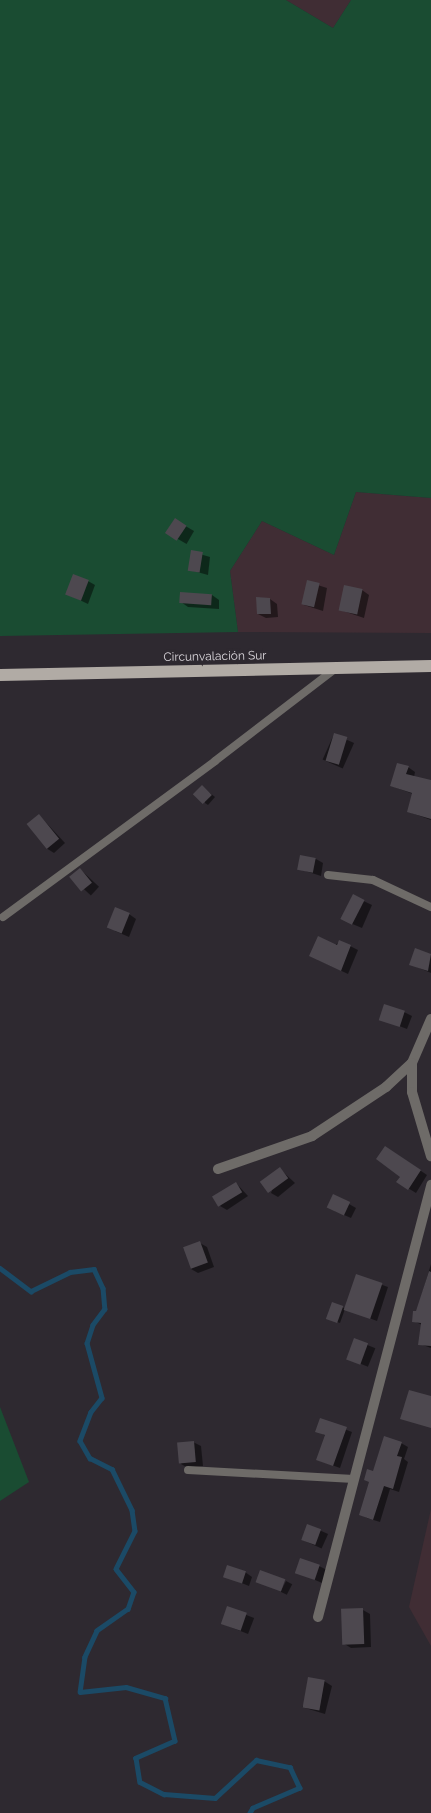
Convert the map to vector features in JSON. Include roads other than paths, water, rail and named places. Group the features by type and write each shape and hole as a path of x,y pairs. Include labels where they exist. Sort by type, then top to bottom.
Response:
{"main road":[{"name":"Circunvalación Sur","path":"0,675 431,666"}],"street":[{"path":"218,1169 312,1136 386,1087 412,1063 429,1031 431,1018"},
{"path":"412,1063 412,1092 431,1156"},
{"path":"318,1617 431,1185"}],"lane":[{"path":"2,916 215,761 336,668"},
{"path":"328,875 373,880 431,907"},
{"path":"188,1470 354,1479"}],"waterway":[{"path":"0,1268 31,1291 70,1272 94,1269 103,1288 105,1309 93,1325 87,1343 102,1398 91,1412 80,1441 90,1458 112,1469 132,1510 135,1531 116,1569 134,1592 128,1609 97,1631 85,1657 80,1692 126,1687 165,1698 175,1741 136,1758 140,1782 164,1794 215,1798 256,1760 290,1767 300,1788 253,1808 250,1813"}]}
